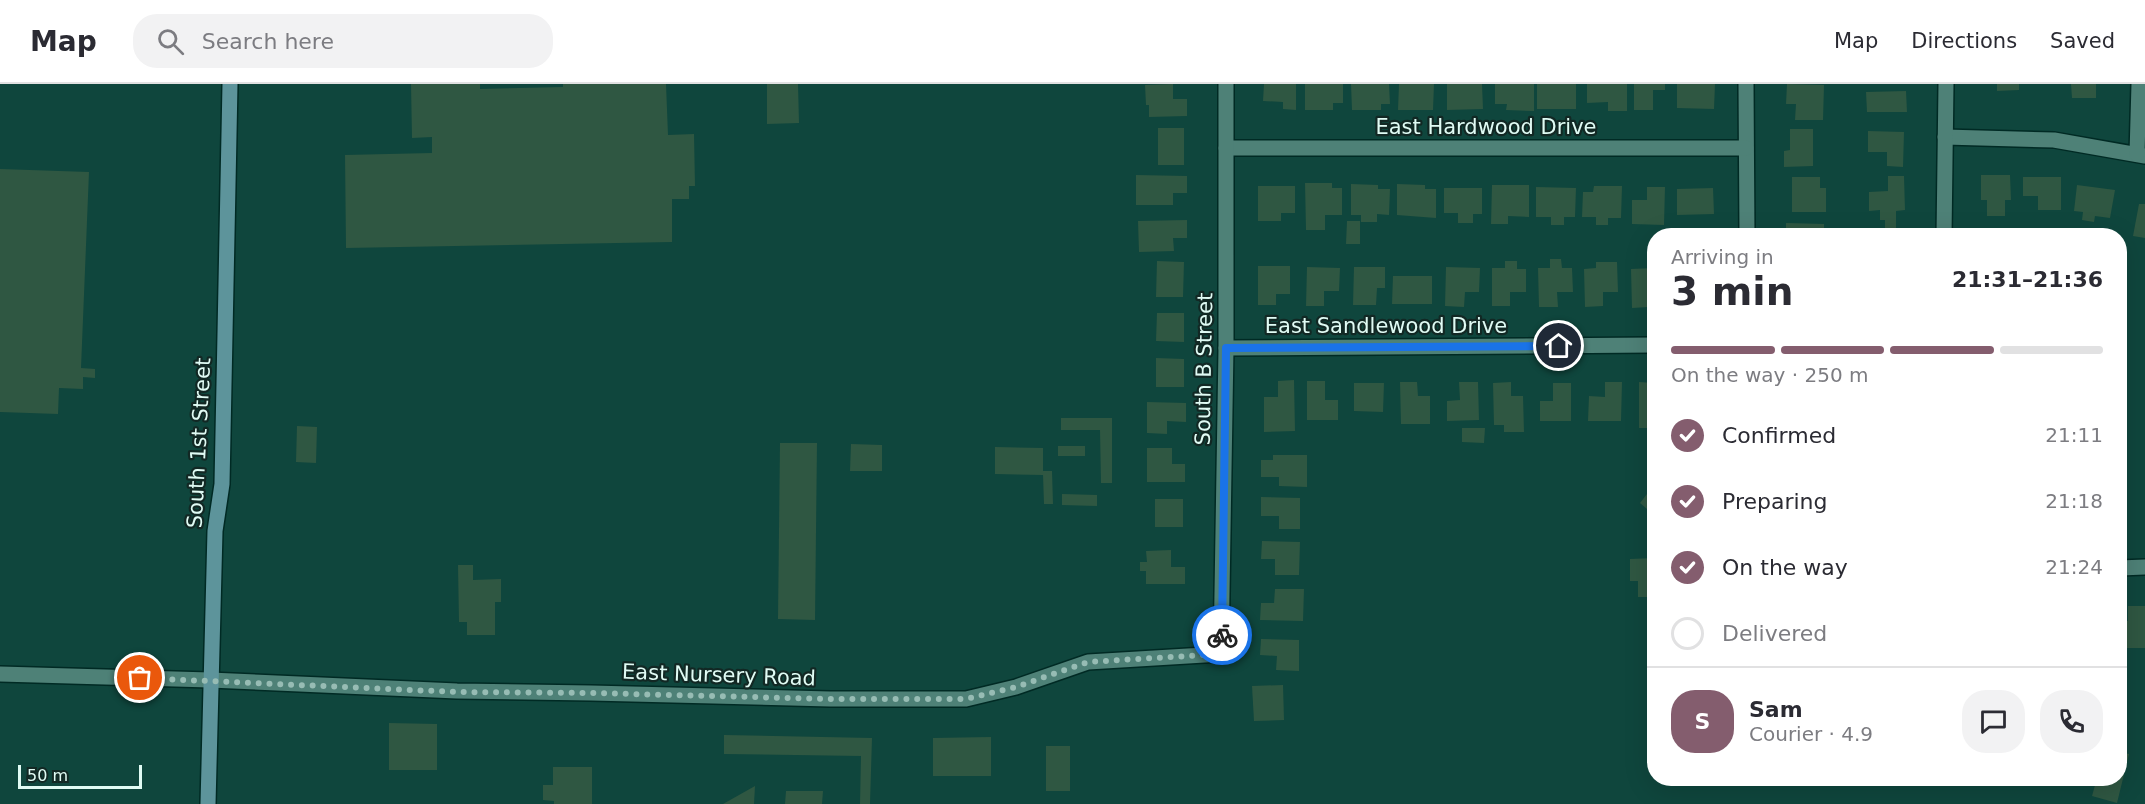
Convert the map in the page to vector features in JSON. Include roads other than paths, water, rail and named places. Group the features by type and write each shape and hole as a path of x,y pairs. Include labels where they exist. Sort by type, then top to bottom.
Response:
{"main road":[{"name":"South 1st Street","path":"208,804 215,531 222,484 230,84"}],"street":[{"name":"South B Street","path":"1221,654 1226,348 1226,84"},
{"path":"1746,84 1747,228"},
{"path":"1944,228 1946,84"},
{"path":"1946,137 2054,140 2141,155 2139,84"},
{"name":"East Hardwood Drive","path":"1226,148 1746,148"},
{"name":"East Sandlewood Drive","path":"1226,348 1647,345"},
{"path":"2127,568 2145,567"},
{"name":"East Nursery Road","path":"0,674 210,680 457,692 830,699 966,699 1016,687 1088,662 1221,654"}]}
